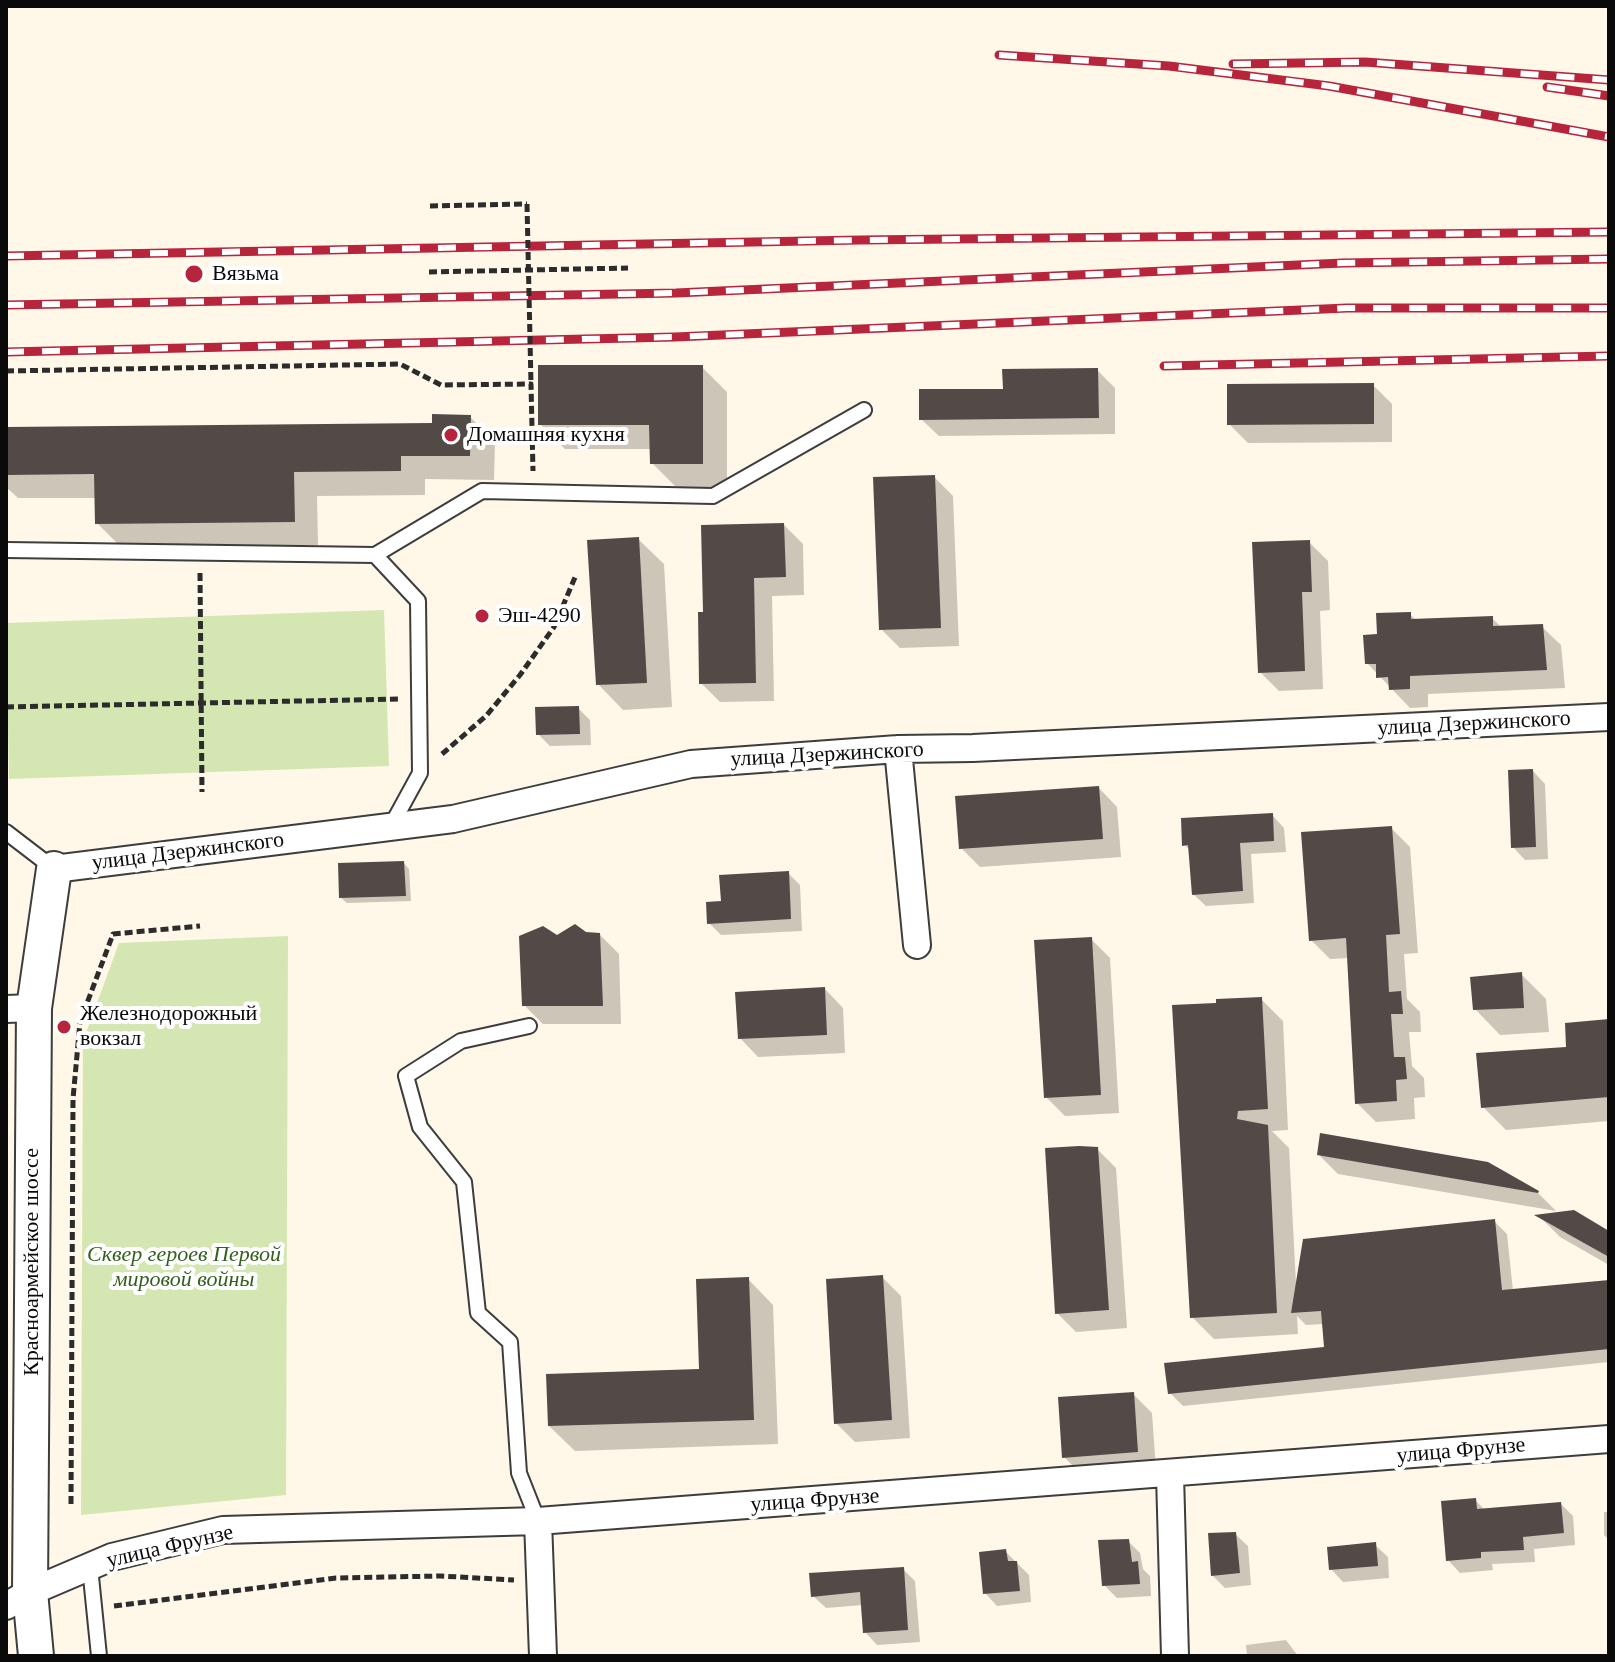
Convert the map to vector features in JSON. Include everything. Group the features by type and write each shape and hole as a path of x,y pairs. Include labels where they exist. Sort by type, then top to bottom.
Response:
{"street":[{"name":"улица Дзержинского","path":"54,869 453,819 691,764 898,749 1609,717"},
{"path":"898,749 917,945"},
{"name":"Красноармейское шоссе","path":"36,1656 18,1599 20,1008 54,869"},
{"name":"улица Фрунзе","path":"18,1599 112,1557 223,1530 538,1521 1609,1439"},
{"path":"1170,1475 1175,1656"},
{"path":"538,1521 543,1656"}],"lane":[{"path":"6,550 375,555 482,491 713,496 864,410"},
{"path":"375,555 418,601 420,773 391,826"},
{"path":"6,832 54,869"},
{"path":"529,1026 461,1041 406,1076 420,1127 464,1182 478,1313 510,1342 519,1473 538,1521"},
{"path":"90,1567 99,1656"}],"path":[{"path":"430,206 527,204 533,474"},
{"path":"429,272 628,268"},
{"path":"6,371 400,364 441,385 531,384"},
{"path":"200,553 202,792"},
{"path":"420,773 486,716 520,675 554,627 576,575"},
{"path":"6,707 419,699"},
{"path":"71,1504 73,1099 80,1022 113,934 200,926"},
{"path":"94,1609 336,1578 441,1576 540,1581"}],"green space":[{"path":"384,610 389,766 9,779 6,623"},
{"name":"Сквер героев Первой мировой войны","path":"288,936 286,1495 81,1515 83,1041 119,943"}],"building":[{"path":"538,365 703,365 703,464 650,464 649,425 538,425"},
{"path":"1098,368 1099,418 919,420 919,389 1003,389 1002,369"},
{"path":"1374,383 1374,424 1227,425 1227,384"},
{"path":"432,414 471,415 470,456 401,456 401,471 294,472 295,522 95,524 94,474 6,475 6,427 432,423"},
{"path":"935,475 941,628 879,630 873,477"},
{"path":"784,523 786,577 754,578 756,683 699,684 698,612 703,612 701,525"},
{"path":"639,537 647,683 596,685 587,540"},
{"path":"1310,540 1312,592 1302,592 1305,671 1258,673 1252,542"},
{"path":"1411,612 1411,619 1493,616 1493,626 1543,624 1547,670 1410,676 1410,689 1389,690 1388,677 1376,678 1376,664 1365,664 1363,635 1377,634 1376,613"},
{"path":"579,706 580,734 536,735 535,707"},
{"path":"1533,769 1536,847 1511,848 1508,770"},
{"path":"1099,786 1103,839 959,849 955,796"},
{"path":"1273,813 1274,841 1240,843 1243,891 1192,895 1188,845 1182,846 1181,818"},
{"path":"1392,826 1400,934 1386,935 1389,992 1401,991 1403,1014 1391,1014 1394,1057 1405,1057 1407,1079 1396,1080 1397,1101 1355,1104 1346,938 1309,941 1301,832"},
{"path":"404,861 406,896 339,898 338,863"},
{"path":"789,871 791,919 707,924 706,902 721,901 719,875"},
{"path":"575,924 586,932 600,933 603,1006 522,1006 519,936 543,926 557,935"},
{"path":"1092,937 1101,1095 1044,1098 1034,940"},
{"path":"1522,972 1524,1008 1473,1010 1470,977"},
{"path":"825,987 827,1035 738,1039 735,992"},
{"path":"1262,997 1268,1109 1238,1111 1237,1119 1268,1125 1277,1313 1190,1318 1172,1005"},
{"path":"1609,1019 1609,1097 1481,1108 1476,1053 1566,1047 1565,1023"},
{"path":"1320,1133 1488,1162 1539,1191 1317,1155"},
{"path":"1098,1147 1109,1310 1055,1314 1045,1148"},
{"path":"1574,1210 1609,1231 1609,1257 1534,1215"},
{"path":"1495,1219 1502,1290 1609,1280 1609,1349 1168,1394 1164,1363 1324,1347 1321,1311 1291,1313 1303,1239"},
{"path":"883,1275 892,1420 834,1424 826,1279"},
{"path":"749,1277 754,1420 548,1426 546,1374 699,1369 696,1279"},
{"path":"1134,1392 1138,1452 1062,1458 1058,1397"},
{"path":"1476,1498 1477,1509 1561,1502 1564,1533 1523,1537 1524,1550 1481,1552 1481,1558 1446,1561 1441,1501"},
{"path":"1236,1532 1240,1573 1211,1576 1208,1533"},
{"path":"1129,1539 1132,1562 1138,1561 1140,1584 1102,1586 1098,1540"},
{"path":"1376,1542 1378,1566 1329,1570 1327,1547"},
{"path":"1006,1549 1008,1561 1017,1561 1020,1591 983,1594 979,1552"},
{"path":"904,1567 908,1630 863,1633 860,1592 811,1597 809,1573"}],"railway":[{"path":"999,55 1169,66 1329,86 1609,137"},
{"path":"1233,64 1365,62 1609,80"},
{"path":"1547,87 1609,96"},
{"path":"6,256 860,240 1609,232"},
{"path":"6,305 676,293 1343,263 1609,259"},
{"path":"6,352 675,337 1347,308 1609,308"},
{"path":"1164,366 1609,356"}],"place":[{"name":"Вязьма","path":"194,274"},
{"name":"Домашняя кухня","path":"451,435"},
{"name":"Эш-4290","path":"482,616"},
{"name":"Железнодорожный вокзал","path":"64,1027"}]}
